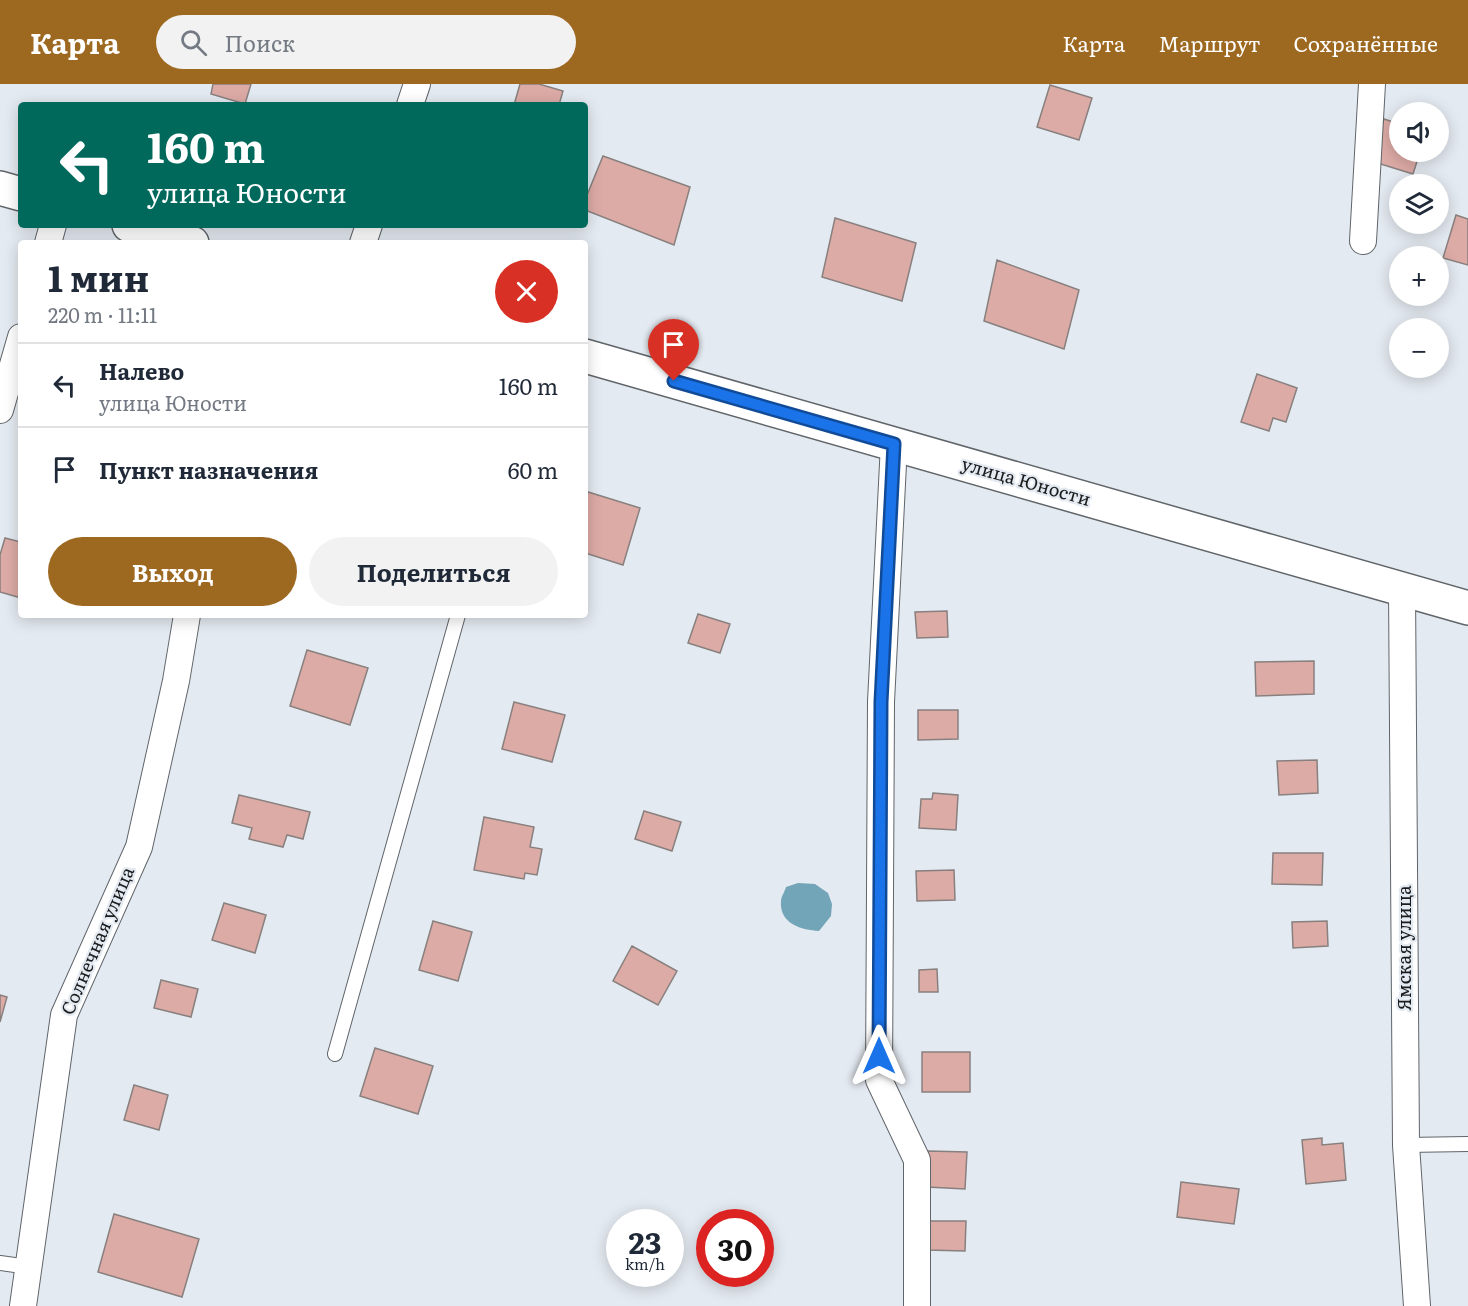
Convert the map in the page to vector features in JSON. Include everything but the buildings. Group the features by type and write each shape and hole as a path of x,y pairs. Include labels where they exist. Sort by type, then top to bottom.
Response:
{"street":[{"path":"411,102 417,84"},
{"path":"1364,242 1372,84"},
{"path":"0,188 18,193"},
{"path":"140,228 182,240"},
{"path":"0,410 18,347"},
{"name":"улица Юности","path":"588,357 1468,608"},
{"path":"894,444 881,702 879,1080 917,1160 917,1306"},
{"name":"Ямская улица","path":"1402,589 1406,1145 1417,1306"},
{"name":"Солнечная улица","path":"23,1306 64,1015 139,847 176,681 186,618"}],"lane":[{"path":"335,1054 458,618"},
{"path":"1406,1145 1468,1144"},
{"path":"0,1263 29,1267"}],"water":[{"path":"798,883 815,884 828,893 832,904 831,916 819,931 793,924 781,909 786,887"}],"route":[{"path":"674,381 894,444 881,702 879,1056"}]}
